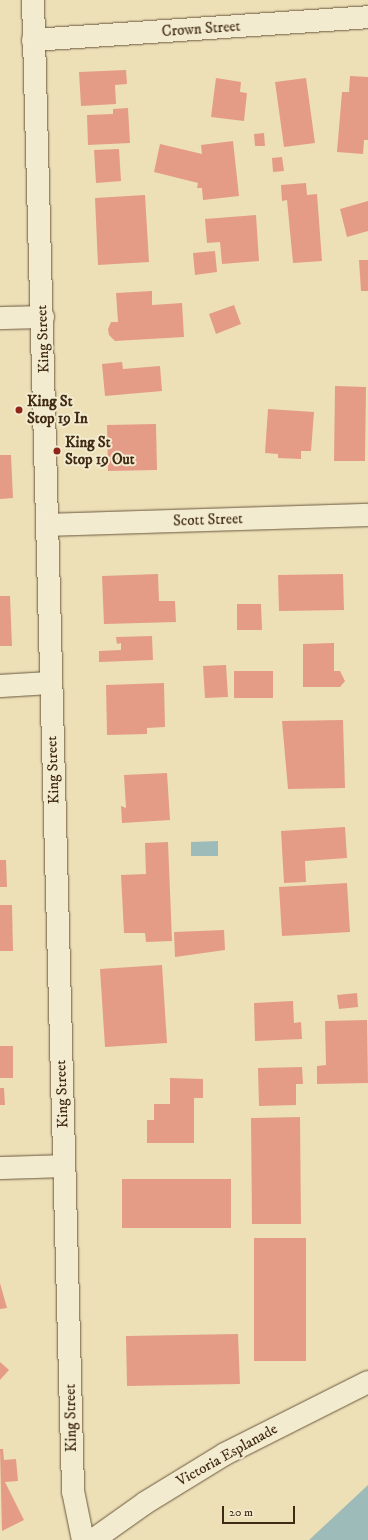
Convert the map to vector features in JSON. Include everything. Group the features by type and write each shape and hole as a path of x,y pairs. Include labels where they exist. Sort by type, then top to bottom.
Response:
{"street":[{"name":"King Street","path":"33,0 33,40 43,317 51,683 73,1491 83,1540"},
{"name":"Crown Street","path":"33,40 368,17"},
{"path":"0,318 43,317"},
{"name":"Scott Street","path":"48,525 368,515"},
{"path":"0,686 51,683"},
{"path":"0,1168 64,1166"},
{"name":"Victoria Esplanade","path":"94,1540 145,1503 225,1454 368,1382"}],"water":[{"path":"218,841 218,856 191,856 191,842"},
{"path":"368,1485 368,1540 309,1540"}],"building":[{"path":"126,70 127,84 115,85 116,104 81,106 79,72"},
{"path":"350,76 368,77 368,140 364,140 363,154 337,152 342,92 349,92"},
{"path":"216,78 241,82 240,92 247,93 244,121 211,117"},
{"path":"306,78 315,143 284,147 275,82"},
{"path":"128,108 130,143 88,145 87,115 113,114 113,109"},
{"path":"264,133 265,146 255,146 254,134"},
{"path":"233,141 239,196 203,200 202,188 197,188 198,183 154,172 160,144 202,154 201,145"},
{"path":"119,149 121,181 96,183 94,150"},
{"path":"282,157 284,171 273,172 272,158"},
{"path":"306,183 307,195 317,194 322,261 293,263 287,200 282,201 281,185"},
{"path":"145,195 149,262 98,265 95,198"},
{"path":"368,201 368,231 347,237 340,209"},
{"path":"256,215 259,261 222,264 220,242 207,243 205,219"},
{"path":"215,251 217,272 195,275 193,253"},
{"path":"359,260 368,260 368,291 361,291"},
{"path":"152,291 152,305 182,303 184,337 115,341 109,335 108,329 111,322 118,322 116,293"},
{"path":"234,305 241,324 216,334 209,314"},
{"path":"122,362 123,369 160,366 162,391 105,396 102,364"},
{"path":"335,386 366,387 365,461 334,461"},
{"path":"268,409 314,412 311,451 301,451 301,459 278,458 278,454 265,453"},
{"path":"156,424 157,470 108,471 107,425"},
{"path":"0,455 11,455 13,498 0,499"},
{"path":"158,574 159,601 175,601 176,622 104,624 102,576"},
{"path":"343,574 344,610 279,611 278,575"},
{"path":"0,596 10,596 12,646 0,646"},
{"path":"237,604 261,604 262,630 237,630"},
{"path":"152,636 153,660 99,662 99,651 121,650 121,643 117,644 116,637"},
{"path":"334,643 334,671 340,671 345,681 340,687 303,687 303,644"},
{"path":"226,665 228,697 205,698 203,666"},
{"path":"234,671 273,671 273,698 234,698"},
{"path":"164,683 165,727 147,728 147,734 107,735 106,685"},
{"path":"343,720 345,788 288,789 282,721"},
{"path":"167,773 170,820 122,823 121,806 126,808 124,775"},
{"path":"345,827 347,858 305,861 306,882 284,883 281,831"},
{"path":"168,842 172,941 146,942 145,933 124,933 121,875 146,874 145,843"},
{"path":"0,860 6,860 7,887 0,887"},
{"path":"347,883 350,932 282,936 279,887"},
{"path":"0,905 12,905 13,951 0,951"},
{"path":"224,930 225,950 175,957 174,932"},
{"path":"162,965 167,1043 105,1047 100,969"},
{"path":"357,993 358,1007 339,1009 337,995"},
{"path":"293,1001 294,1023 301,1022 302,1039 255,1041 254,1003"},
{"path":"367,1020 368,1083 317,1084 317,1066 326,1065 325,1021"},
{"path":"0,1046 13,1046 13,1078 0,1078"},
{"path":"302,1067 303,1084 296,1084 296,1105 259,1106 258,1068"},
{"path":"170,1078 203,1079 203,1098 194,1098 194,1143 147,1143 147,1120 154,1120 154,1104 170,1104"},
{"path":"0,1088 4,1088 5,1105 0,1105"},
{"path":"300,1117 301,1224 252,1224 251,1118"},
{"path":"122,1179 231,1179 231,1228 122,1228"},
{"path":"254,1238 306,1238 306,1361 254,1361"},
{"path":"0,1283 7,1308 0,1309"},
{"path":"238,1334 240,1384 127,1386 126,1336"},
{"path":"0,1362 9,1370 0,1380"},
{"path":"0,1449 3,1449 4,1460 16,1459 18,1481 5,1482 24,1520 2,1531"}],"place":[{"name":"King St Stop 19 In","path":"19,410"},
{"name":"King St Stop 19 Out","path":"57,451"}]}
